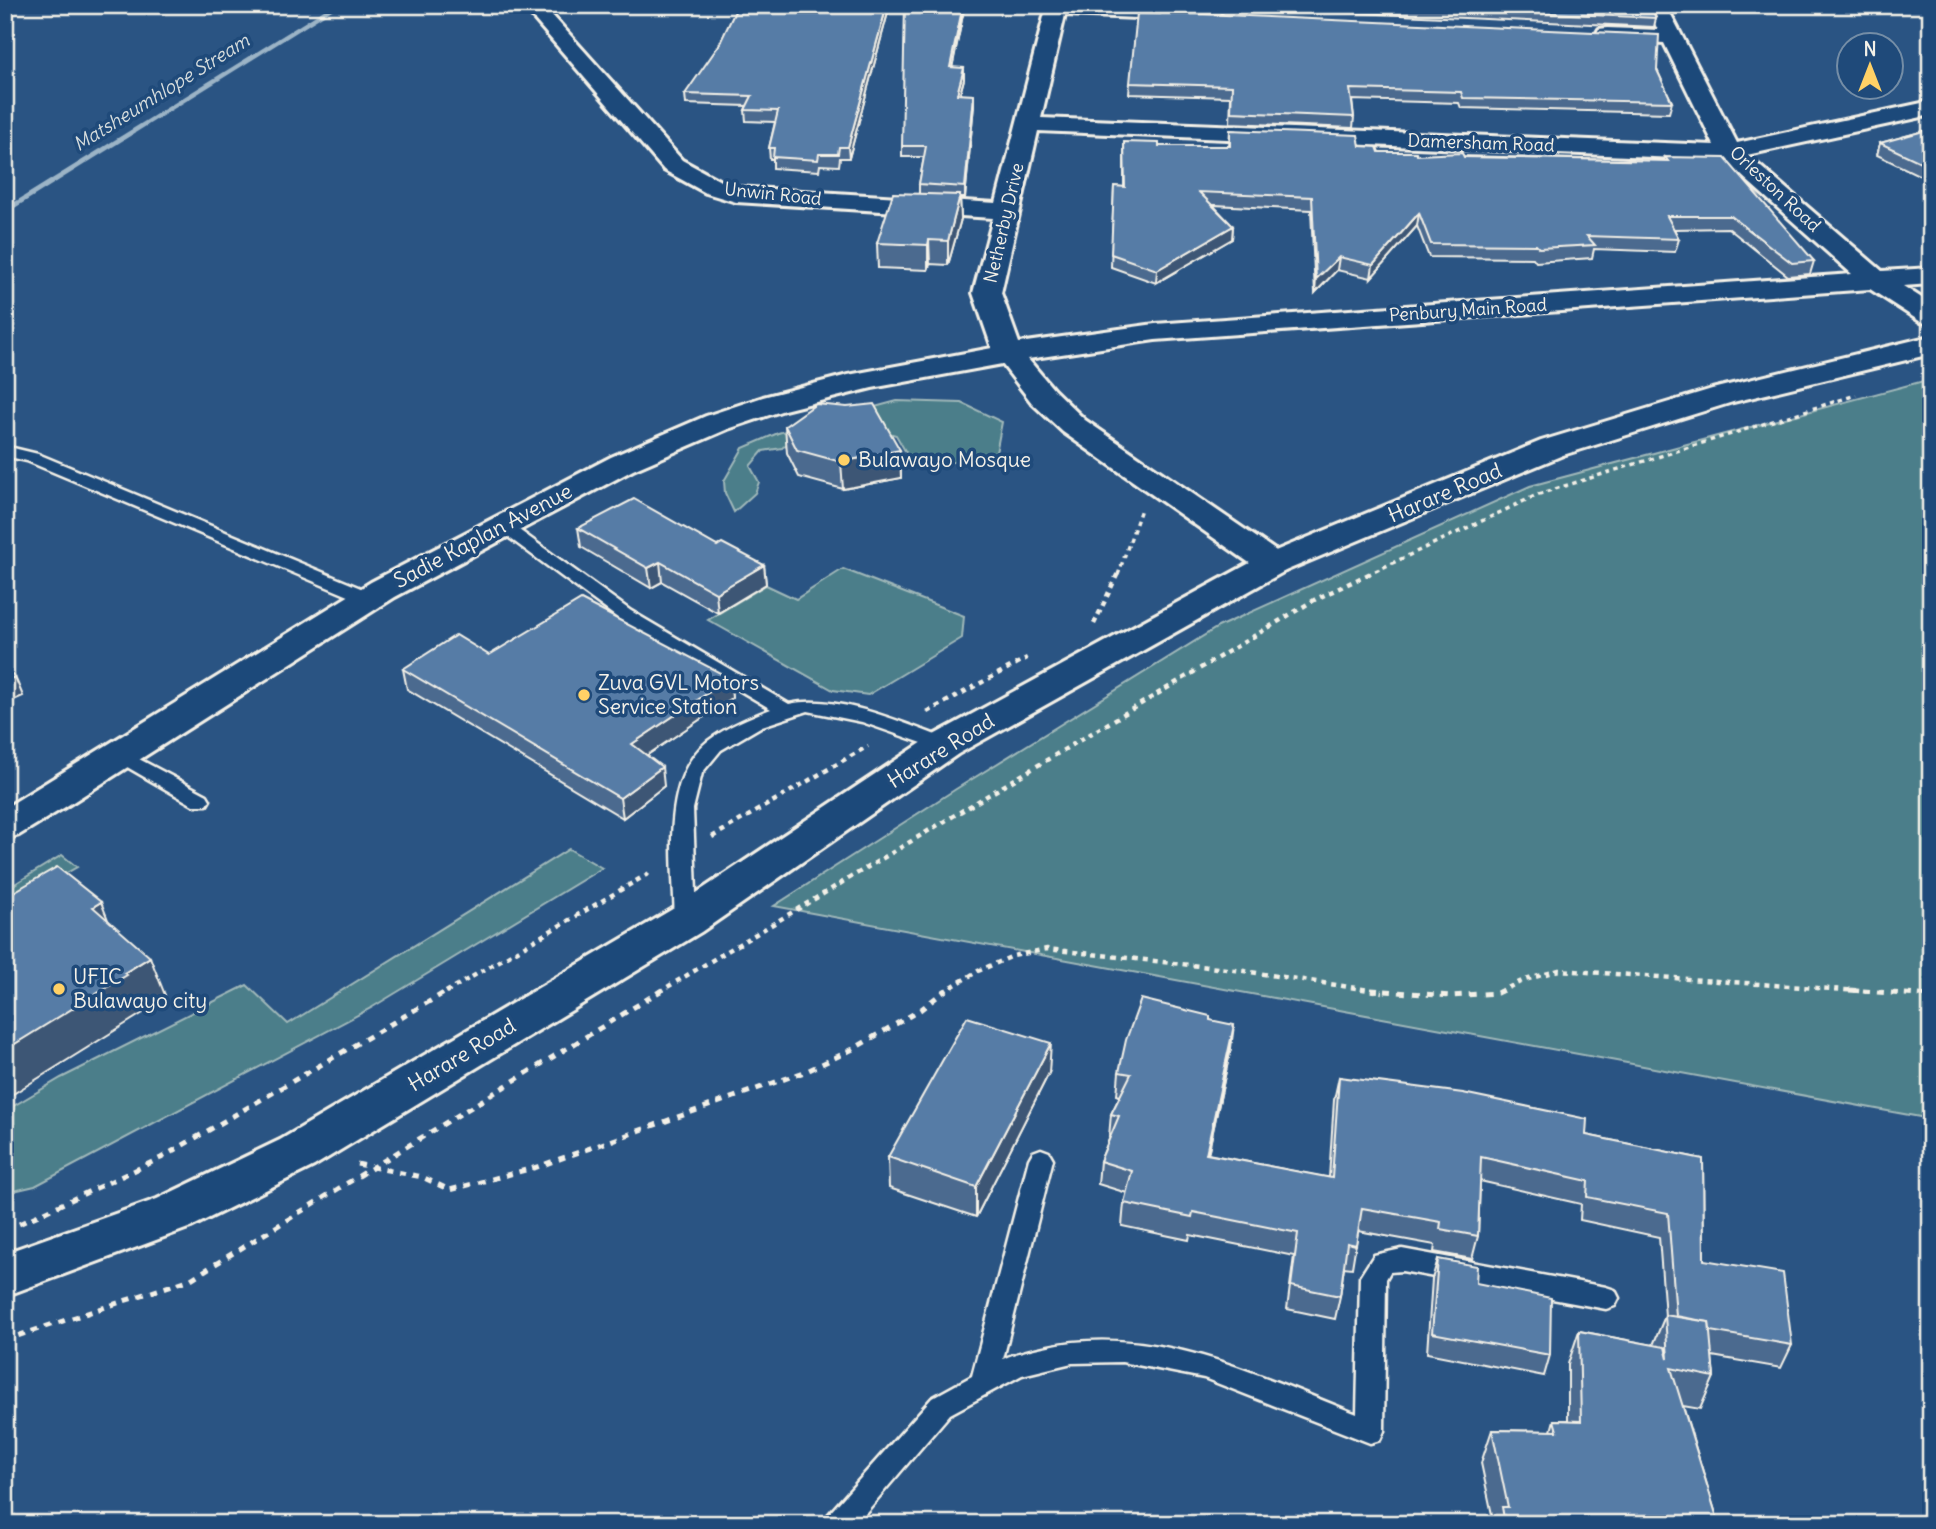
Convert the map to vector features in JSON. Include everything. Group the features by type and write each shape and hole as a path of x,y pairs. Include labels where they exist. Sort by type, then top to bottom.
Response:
{"main road":[{"name":"Unwin Road","path":"532,5 673,165 715,188 736,194 1007,211"},
{"name":"Orleston Road","path":"1656,5 1730,153 1877,281 1931,316"},
{"name":"Netherby Drive","path":"1057,7 987,293 994,325 1007,354 1049,404 1074,426 1273,564"},
{"path":"1057,7 1238,16"},
{"path":"1587,33 1670,37"},
{"name":"Damersham Road","path":"1027,124 1730,153 1767,142 1931,108"},
{"name":"Penbury Main Road","path":"1007,354 1086,340 1155,332 1931,276"},
{"name":"Harare Road","path":"5,1275 174,1213 297,1153 686,920 945,745 1273,564 1552,448 1723,395 1931,345"},
{"name":"Sadie Kaplan Avenue","path":"5,826 122,757 369,598 565,491 747,412 866,380 1007,354"}],"lane":[{"path":"5,451 33,457 369,598"},
{"path":"502,526 625,615 786,710"},
{"path":"686,920 683,809 693,772 714,747 755,722 808,705 866,717 945,745"},
{"path":"122,757 200,800"},
{"path":"984,1382 1041,1159"},
{"path":"838,1524 941,1406 1017,1365 1061,1355 1122,1351 1205,1367 1370,1431 1373,1277 1383,1262 1402,1260 1606,1298"}],"path":[{"path":"5,1340 191,1279 742,941 1316,599 1539,494 1866,392"},
{"path":"1082,631 1093,625 1118,576 1135,534 1142,504"},
{"path":"13,1227 162,1158 966,689 1035,654"},
{"path":"297,1153 422,1177 450,1190 537,1167 807,1071 853,1049 920,1010 951,986 978,971 1013,956 1047,949 1244,971 1382,992 1450,996 1497,993 1522,981 1559,970 1931,996"}],"green space":[{"path":"1931,379 1931,1119 774,906 956,789 1218,627 1530,486"},
{"path":"897,401 962,403 1002,422 995,458 930,464 908,456 896,435 876,429 792,440 782,448 763,451 750,466 759,482 755,493 734,512 725,493 724,481 743,448 778,433"},
{"path":"843,569 964,616 962,638 868,695 833,690 708,620 766,585 796,599"},
{"path":"569,849 602,868 371,1008 35,1186 5,1193 5,1111 61,1078 247,985 288,1024"},
{"path":"62,855 77,867 47,884 5,933 5,890"}],"building":[{"path":"738,5 887,5 848,147 839,147 838,154 819,154 818,160 773,157 774,148 769,148 778,111 745,110 752,96 685,94 719,45"},
{"path":"905,5 963,5 950,67 964,68 957,94 974,95 965,187 919,184 926,146 902,146"},
{"path":"1381,5 1650,5 1656,18"},
{"path":"1137,13 1659,35 1657,70 1672,102 1463,98 1461,92 1350,89 1354,117 1231,112 1232,86 1130,83"},
{"path":"1931,129 1931,167 1880,143"},
{"path":"1230,130 1358,135 1360,146 1377,147 1379,152 1416,152 1417,155 1462,153 1464,157 1668,161 1665,157 1725,158 1814,261 1792,263 1731,216 1667,216 1679,239 1587,236 1595,245 1539,248 1536,245 1431,244 1419,213 1373,265 1339,257 1316,279 1312,197 1199,192 1233,226 1157,270 1111,254 1114,186 1125,187 1124,142 1159,143 1159,146 1230,146"},
{"path":"893,193 960,195 948,241 929,240 928,245 877,243"},
{"path":"816,404 847,407 874,404 900,450 841,462 797,450 785,426"},
{"path":"634,499 717,546 722,543 764,565 716,593 660,562 648,568 578,528"},
{"path":"581,600 730,678 632,744 662,767 620,798 403,669 456,635 489,655"},
{"path":"5,667 15,677 5,681"},
{"name":"UFIC Bulawayo city","path":"57,867 101,902 93,907 150,957 124,973 127,975 5,1050 5,897"},
{"path":"1141,999 1210,1016 1210,1020 1234,1025 1206,1154 1332,1178 1339,1077 1463,1093 1587,1119 1586,1135 1703,1159 1704,1260 1783,1273 1792,1345 1710,1331 1709,1322 1676,1316 1668,1213 1587,1197 1588,1181 1481,1157 1478,1236 1440,1229 1441,1222 1362,1208 1356,1245 1347,1243 1340,1296 1291,1286 1298,1233 1193,1212 1192,1217 1124,1203 1132,1171 1100,1161 1119,1116 1111,1114 1131,1074 1119,1072 1126,1040"},
{"path":"967,1017 1051,1043 976,1187 888,1157"},
{"path":"1438,1259 1477,1266 1476,1283 1551,1298 1550,1355 1432,1333"},
{"path":"1665,1315 1709,1322 1714,1377 1671,1368 1719,1524 1505,1524 1502,1507 1508,1507 1492,1430 1557,1431 1554,1420 1581,1421 1579,1331 1665,1347 1668,1359"}],"waterway":[{"name":"Matsheumhlope Stream","path":"5,212 337,5"}],"place":[{"name":"Bulawayo Mosque","path":"844,460"},
{"name":"Zuva GVL Motors Service Station","path":"584,695"},
{"name":"UFIC Bulawayo city","path":"59,989"}]}
